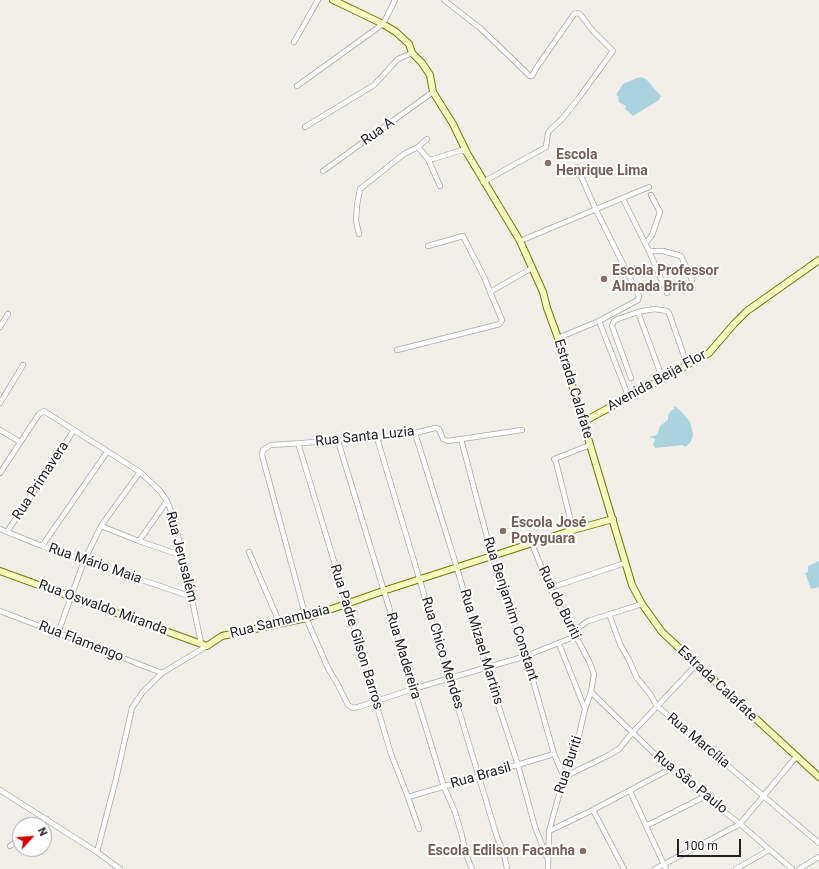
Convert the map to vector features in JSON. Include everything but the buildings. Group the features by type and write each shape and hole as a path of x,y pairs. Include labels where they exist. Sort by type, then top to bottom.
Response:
{"street":[{"path":"294,42 318,0"},
{"name":"Estrada Calafate","path":"334,0 384,24 396,32 409,44 412,53 422,63 430,75 433,92 453,124 483,182 520,241 543,292 613,519 625,563 632,584 642,604 662,632 819,777"},
{"path":"297,86 384,24 394,0"},
{"path":"444,0 480,28 530,76 532,76 577,13 580,14 592,30 612,49 612,53 574,104 548,133 546,147 483,182"},
{"path":"305,127 374,85 398,58 412,53"},
{"name":"Rua A","path":"323,171 433,92"},
{"path":"359,234 356,221 360,189 404,154 418,147 426,140"},
{"path":"418,147 428,159 440,186"},
{"path":"428,159 433,159 462,150 467,153"},
{"path":"558,338 599,321 638,300 638,296 596,210 577,167"},
{"path":"520,241 649,187"},
{"path":"646,243 652,235 660,212 652,195"},
{"path":"623,199 646,243 667,293"},
{"path":"397,350 499,324 502,320 463,236 428,246"},
{"path":"649,250 663,251 681,256 692,280"},
{"name":"Avenida Beija Flor","path":"583,422 709,353 747,311 819,260"},
{"path":"490,292 532,268"},
{"path":"631,378 612,326 618,319 638,312 654,309 667,311 684,356"},
{"path":"638,312 660,372"},
{"path":"0,328 8,314"},
{"path":"599,321 629,398"},
{"path":"612,355 621,352"},
{"path":"0,403 23,365"},
{"name":"Rua Jerusalém","path":"20,442 39,414 44,411 140,472 160,491 173,516 204,644"},
{"name":"Rua Santa Luzia","path":"306,618 262,455 263,450 266,447 298,443 377,438 415,433 435,428 439,430 444,440 448,441 522,430"},
{"path":"0,430 20,442 0,473"},
{"name":"Rua Primavera","path":"7,532 74,430"},
{"name":"Rua Mizael Martins","path":"415,433 486,668 518,765 535,827 548,860"},
{"name":"Rua Chico Mendes","path":"377,438 504,854 506,869"},
{"name":"Rua Benjamim Constant","path":"461,439 492,556 526,656 554,754 564,777"},
{"name":"Rua Madereira","path":"338,441 413,689 444,787 455,812 466,854 472,869"},
{"name":"Rua Padre Gilson Barros","path":"298,443 376,701 390,754 408,797 419,829"},
{"path":"573,530 554,459 590,445"},
{"path":"42,546 107,452"},
{"path":"58,632 84,561 101,526 140,472"},
{"path":"139,541 167,502"},
{"name":"Rua Samambaia","path":"97,852 116,779 132,708 142,693 162,673 204,644 222,636 306,618 383,591 573,530 613,519"},
{"path":"101,526 183,556"},
{"name":"Rua Mário Maia","path":"0,529 84,561 192,597"},
{"name":"Rua do Buriti","path":"532,544 550,588 589,662"},
{"path":"249,552 280,624"},
{"path":"550,588 625,563"},
{"name":"Rua Oswaldo Miranda","path":"0,571 204,644"},
{"path":"306,618 328,668 348,705 353,708 526,656 571,638 574,633 588,621 642,604"},
{"name":"Rua Flamengo","path":"0,611 162,673"},
{"name":"Rua Marcília","path":"609,614 620,644 637,678 650,694 657,706 819,843"},
{"path":"559,644 586,709"},
{"name":"Rua Buriti","path":"548,869 549,831 564,777 577,744 591,692 594,674 589,662"},
{"path":"564,777 619,749 632,733 696,665"},
{"name":"Rua São Paulo","path":"591,692 670,769 706,796 792,869"},
{"name":"Rua Brasil","path":"408,797 554,754"},
{"path":"655,869 665,867 740,824 796,757"},
{"path":"549,831 593,810 670,769"},
{"path":"0,790 44,817"},
{"path":"630,791 665,867"},
{"path":"646,826 706,796"},
{"path":"593,810 624,869"},
{"path":"52,822 97,852 119,869"},
{"path":"736,869 769,850"},
{"path":"799,869 819,857"}],"water":[{"path":"641,77 646,79 661,96 659,100 633,116 625,109 626,106 619,102 618,96 616,95 623,84"},
{"path":"674,406 680,410 690,422 693,434 692,439 685,447 683,445 655,448 653,445 655,439 649,437 657,435 660,426 668,420 668,415 674,409"},
{"path":"819,561 819,587 811,589 805,573 808,572 808,566"}],"place":[{"name":"Escola Henrique Lima","path":"548,163"},
{"name":"Escola Professor Almada Brito","path":"604,279"},
{"name":"Escola José Potyguara","path":"503,531"},
{"name":"Escola Edilson Facanha","path":"583,851"}]}
